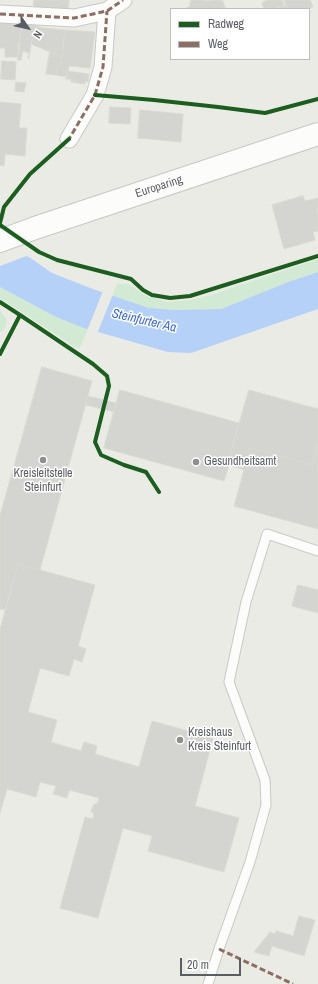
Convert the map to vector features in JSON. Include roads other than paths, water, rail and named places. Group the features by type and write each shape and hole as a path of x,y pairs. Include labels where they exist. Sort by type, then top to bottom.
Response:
{"main road":[{"name":"Europaring","path":"0,241 318,134"}],"street":[{"path":"0,14 74,18 107,11 122,0"},
{"path":"70,139 95,95 103,67 107,11"}],"lane":[{"path":"208,984 218,949 250,862 266,805 264,780 229,682 246,602 267,534 318,551"}],"water":[{"name":"Steinfurter Aa","path":"0,241 32,259 52,273 149,308 176,310 221,309 288,282 318,272 318,309 191,353 168,352 84,328 56,317 0,287"}],"place":[{"name":"Kreisleitstelle Steinfurt","path":"43,460"},
{"name":"Gesundheitsamt","path":"196,462"},
{"name":"Kreishaus Kreis Steinfurt","path":"180,740"}]}
